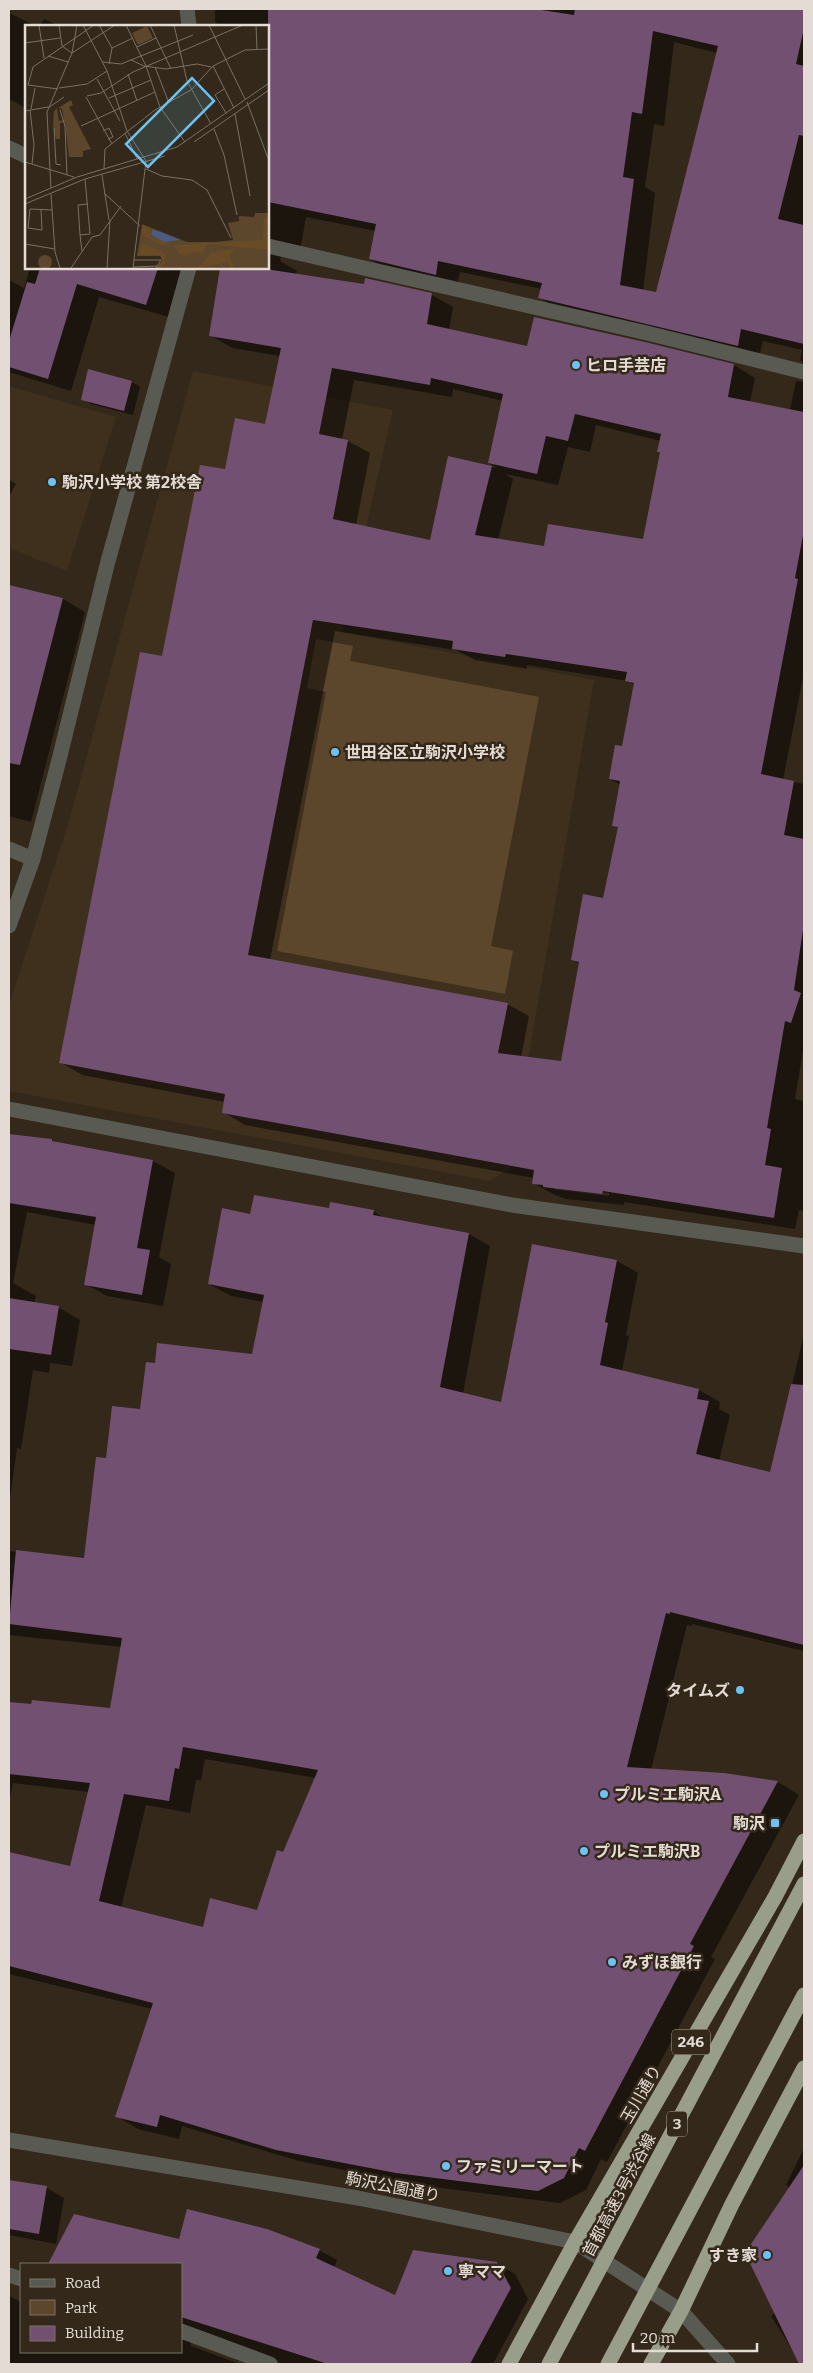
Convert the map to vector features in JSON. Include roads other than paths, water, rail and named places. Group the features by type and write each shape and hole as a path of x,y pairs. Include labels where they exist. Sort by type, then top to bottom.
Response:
{"highway":[{"name":"玉川通り","path":"509,2364 575,2242 774,1897 804,1841"},
{"name":"首都高速3号渋谷線","path":"549,2364 804,1884"},
{"path":"608,2364 804,1995"},
{"path":"651,2364 681,2311 732,2204 804,2068"}],"street":[{"path":"186,9 189,25"},
{"path":"9,148 25,156"},
{"path":"269,246 637,331 804,372"},
{"path":"9,926 33,859 107,565 189,269"},
{"path":"9,849 33,859"},
{"path":"9,1109 512,1205 804,1246"},
{"name":"駒沢公園通り","path":"9,2140 358,2198 575,2242 681,2311 728,2364"},
{"path":"182,2331 270,2364"}],"place":[{"name":"ヒロ手芸店","path":"576,365"},
{"name":"駒沢小学校 第2校舎","path":"52,482"},
{"name":"世田谷区立駒沢小学校","path":"335,752"},
{"name":"タイムズ","path":"740,1690"},
{"name":"プルミエ駒沢A","path":"604,1794"},
{"name":"駒沢","path":"775,1823"},
{"name":"プルミエ駒沢B","path":"584,1851"},
{"name":"みずほ銀行","path":"612,1962"},
{"name":"ファミリーマート","path":"446,2166"},
{"name":"すき家","path":"767,2255"},
{"name":"寧ママ","path":"448,2271"}]}
